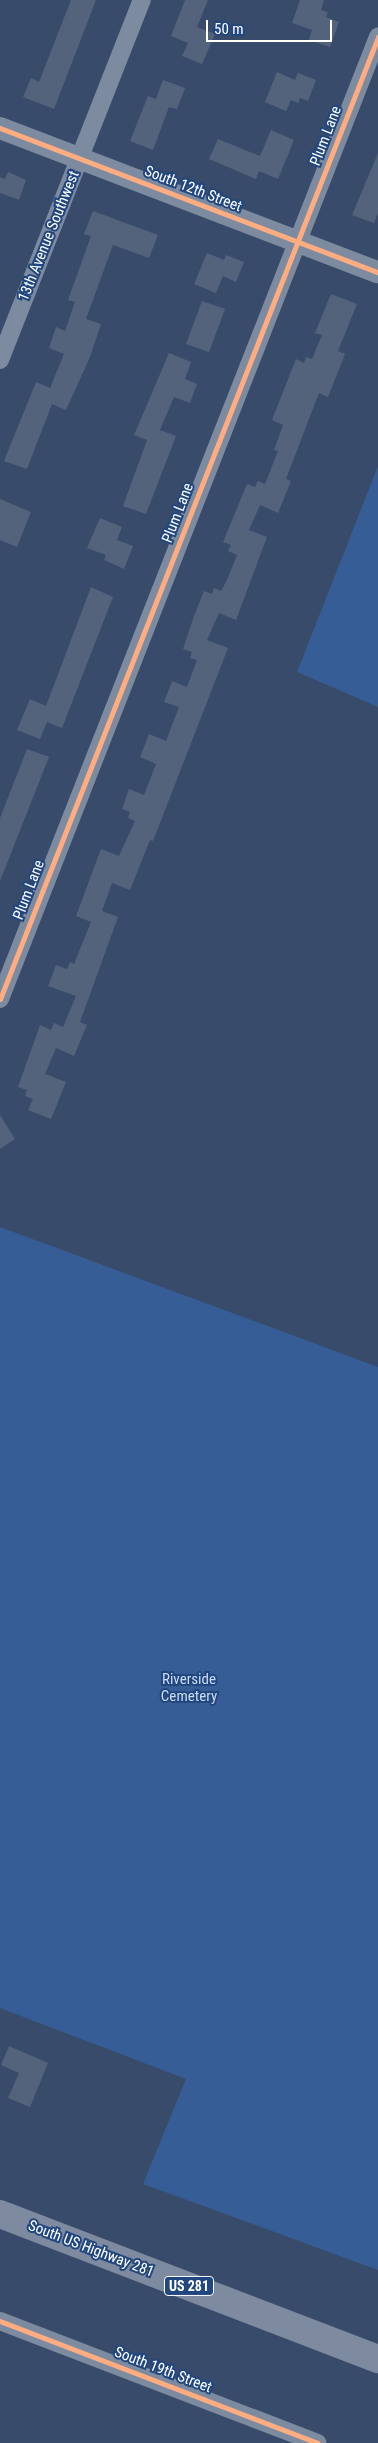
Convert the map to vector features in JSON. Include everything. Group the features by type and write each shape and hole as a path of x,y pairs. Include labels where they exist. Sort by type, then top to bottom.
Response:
{"highway":[{"name":"South US Highway 281","path":"0,2214 378,2359"}],"street":[{"name":"13th Avenue Southwest","path":"0,360 142,0"},
{"name":"Plum Lane","path":"0,998 378,37"},
{"name":"South 12th Street","path":"0,128 378,272"},
{"name":"South 19th Street","path":"0,2321 317,2443"}],"green space":[{"path":"378,466 378,707 297,672"},
{"name":"Riverside Cemetery","path":"0,1227 378,1367 378,2270 143,2184 186,2079 0,2008"}],"building":[{"path":"71,0 96,0 54,109 23,97 31,78 39,82"},
{"path":"185,0 208,0 197,27 215,34 202,64 182,56 188,43 171,36"},
{"path":"300,0 324,0 321,10 328,12 326,17 339,22 330,47 309,40 312,30 292,23"},
{"path":"277,72 295,80 298,73 316,80 308,101 300,98 298,103 291,100 286,111 265,102"},
{"path":"163,80 185,88 177,109 169,107 153,150 130,141 148,96 156,99"},
{"path":"271,130 294,140 278,179 259,171 256,179 209,159 218,139 260,156"},
{"path":"378,153 378,213 374,223 352,215"},
{"path":"8,172 26,180 19,200 0,193 0,177 5,179"},
{"path":"93,211 158,235 149,258 113,245 86,319 101,324 90,357 66,410 52,404 27,469 4,461 36,382 50,388 64,354 49,348 56,327 65,331 75,302 68,300 91,236 84,234"},
{"path":"207,253 224,260 226,255 244,262 236,282 223,276 216,293 194,284"},
{"path":"331,294 357,304 338,351 345,354 328,397 319,393 286,479 291,481 278,513 260,505 249,530 267,537 236,620 219,613 207,640 228,648 153,841 150,840 130,890 112,883 102,911 118,917 80,1022 87,1025 74,1056 56,1048 45,1074 66,1082 51,1119 28,1110 33,1099 25,1096 27,1090 18,1087 40,1025 51,1030 54,1023 63,1027 76,996 48,986 56,965 67,969 70,962 74,964 91,922 76,916 101,849 119,856 135,821 128,818 130,812 122,809 129,789 144,795 156,764 140,757 149,734 166,741 179,707 164,702 172,681 187,687 197,660 190,658 192,652 183,649 194,616 204,591 212,594 214,588 221,591 227,580 237,555 228,551 231,545 223,542 247,484 255,487 258,481 265,484 278,451 274,450 283,425 272,420 296,359 304,363 306,357 312,359 322,335 315,333"},
{"path":"202,301 225,309 209,352 186,344"},
{"path":"169,353 191,362 185,379 197,384 190,403 174,397 160,430 176,436 146,514 123,506 147,440 134,435"},
{"path":"0,499 31,512 17,547 0,540"},
{"path":"100,518 122,527 117,540 133,546 124,569 104,560 106,555 87,548"},
{"path":"91,587 113,597 62,728 47,722 40,739 17,730 30,699 46,706"},
{"path":"27,749 49,757 0,881 0,818"},
{"path":"0,1115 15,1139 0,1149"},
{"path":"9,2046 48,2063 30,2107 8,2098 19,2073 1,2065"}],"cycle path":[{"path":"0,999 378,37"},
{"path":"0,128 378,272"},
{"path":"0,2321 317,2443"}]}
